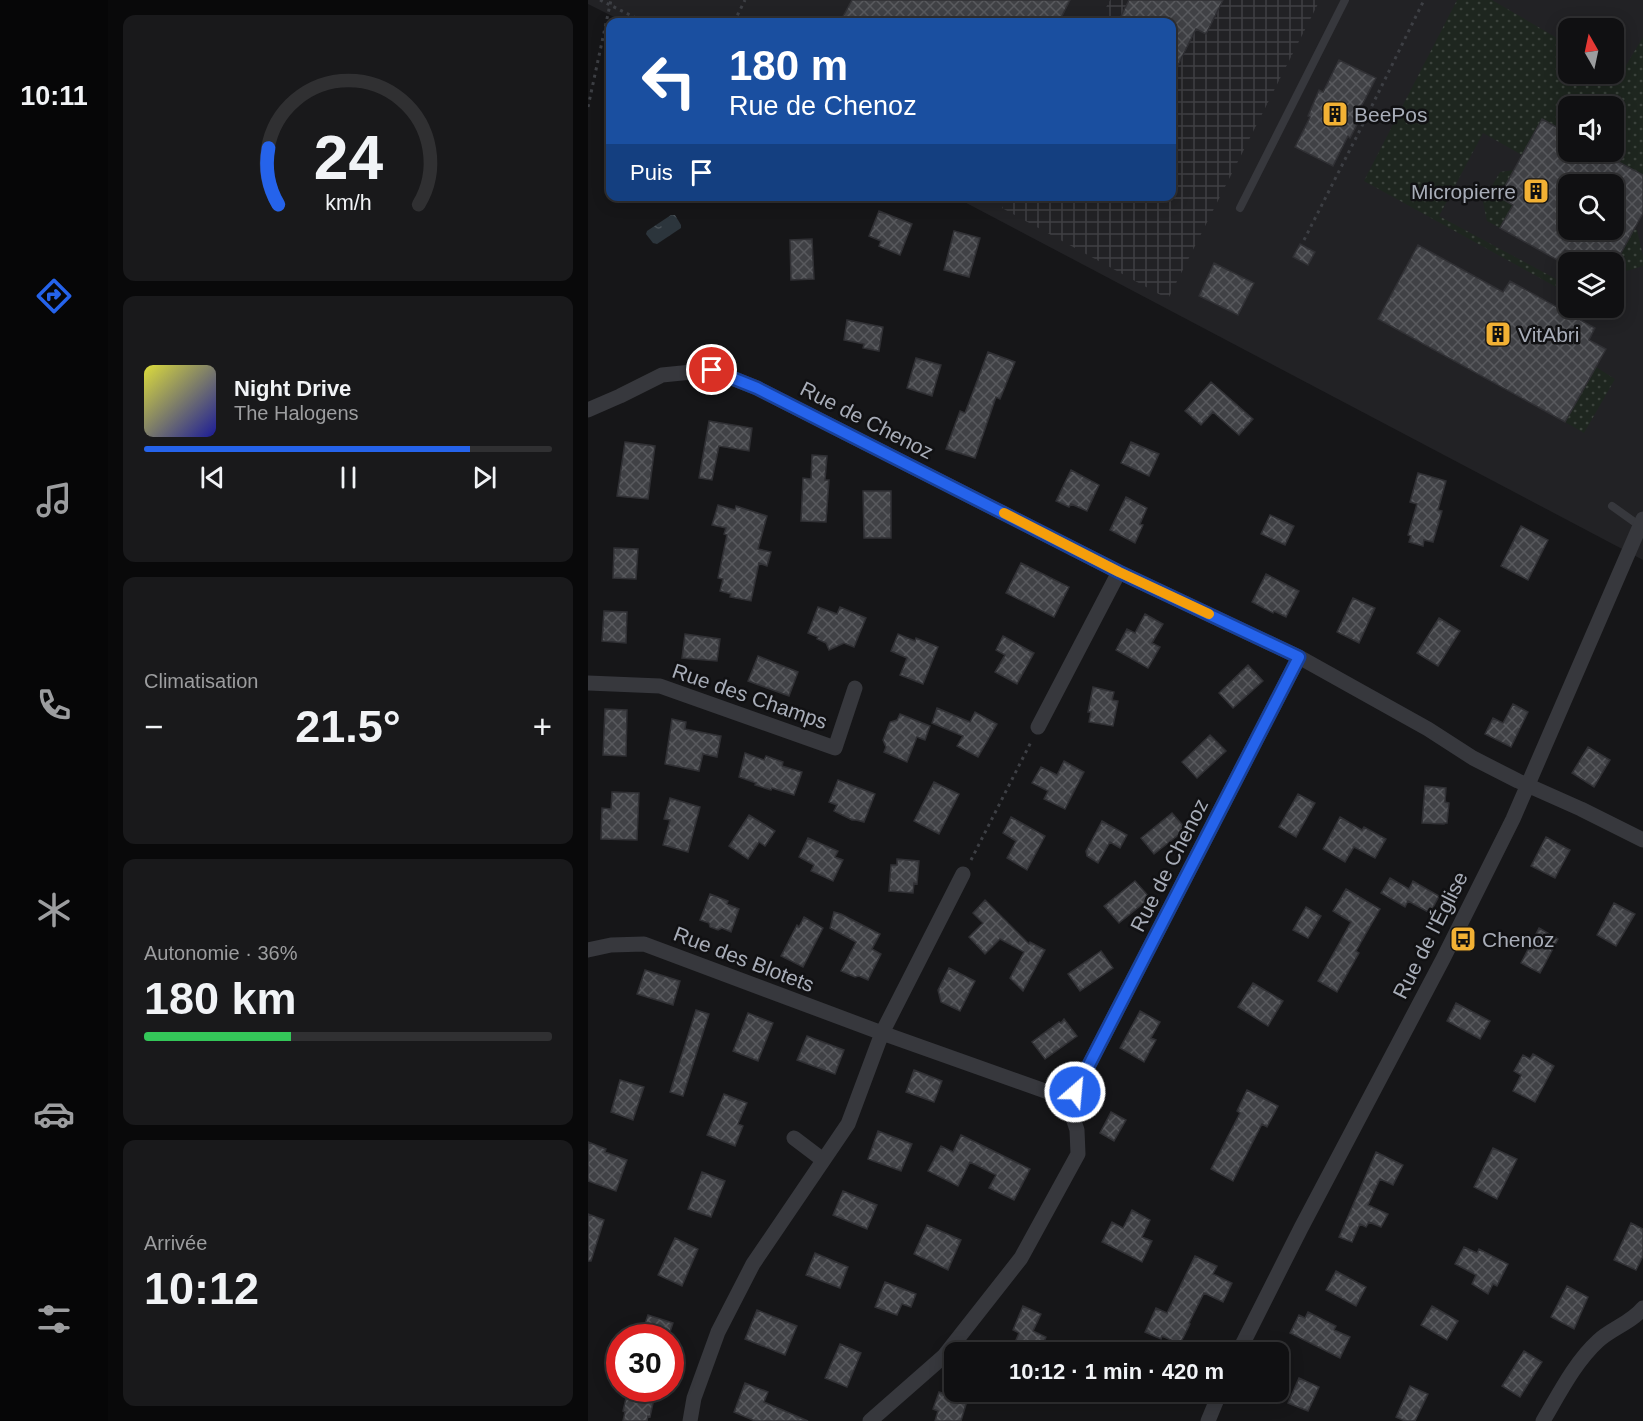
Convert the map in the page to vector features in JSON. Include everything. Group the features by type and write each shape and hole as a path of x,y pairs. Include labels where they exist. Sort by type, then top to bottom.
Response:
{"street":[{"name":"Rue de Chenoz","path":"588,410 662,375 712,370 767,393 1119,572 1299,657 1428,729 1466,754 1643,840"},
{"name":"Rue de l'Église","path":"1244,1342 1443,958 1528,786 1642,524"},
{"path":"1038,727 1119,572"},
{"name":"Rue de Chenoz","path":"1070,1097 1299,657"},
{"name":"Rue des Champs","path":"588,683 660,686 835,748 855,688"},
{"path":"690,1421 694,1398 718,1332 753,1264 848,1124 882,1033 963,874"},
{"name":"Rue des Blotets","path":"588,950 611,945 644,944 882,1033 1048,1092 1070,1097"},
{"path":"870,1421 945,1356 1021,1258 1078,1154 1077,1130 1070,1110 1070,1097"},
{"path":"794,1138 824,1160"},
{"path":"1543,1421 1591,1348 1643,1308"},
{"path":"1208,1421 1216,1402"}],"lane":[{"path":"1240,208 1345,0"},
{"path":"1612,506 1642,524"}],"path":[{"path":"600,0 636,18"},
{"path":"608,18 611,0"},
{"path":"736,18 745,0"},
{"path":"1304,240 1424,0"},
{"path":"588,107 606,28"},
{"path":"1356,125 1361,128"},
{"path":"963,874 1038,727"}],"shaded area":[{"path":"588,0 1643,0 1643,560 963,201 1176,201 1176,18 616,18 588,4"},
{"path":"1110,0 1320,0 1168,299 1002,208 1006,201 1176,201 1176,18 1100,18"},
{"path":"1457,0 1492,0 1558,39 1558,84 1624,84 1624,69 1643,37 1643,175 1619,162 1624,162 1624,96 1558,96 1558,128 1542,119 1522,155 1483,133 1439,216 1558,280 1558,288 1364,181"},
{"path":"1514,170 1499,197 1513,205 1500,228 1487,221 1483,202 1500,172"},
{"path":"1634,229 1637,230 1643,266 1627,271 1624,269 1624,252 1621,252"},
{"path":"1596,367 1615,379 1584,433 1565,422"}],"water":[{"path":"671,215 675,215 681,228 657,244 653,243 646,234 647,231"}],"building":[{"path":"852,0 1070,0 1061,18 842,18"},
{"path":"1129,0 1223,0 1206,34 1196,29 1176,69 1176,18 1120,18"},
{"name":"BeePos","path":"1339,60 1376,78 1359,111 1363,113 1333,166 1295,147 1310,117 1308,116 1319,90 1323,92"},
{"name":"Micropierre","path":"1542,119 1558,128 1558,162 1619,162 1643,175 1643,213 1622,252 1569,252 1565,250 1558,252 1558,260 1500,228 1513,205 1499,197"},
{"path":"879,211 912,224 900,255 879,246 881,241 869,236"},
{"path":"954,231 980,238 969,277 944,270"},
{"path":"812,239 814,279 791,280 790,240"},
{"path":"1300,244 1315,252 1308,265 1293,257"},
{"name":"VitAbri","path":"1418,245 1503,292 1510,281 1558,308 1558,318 1577,318 1595,328 1589,340 1606,349 1565,422 1378,319"},
{"path":"1214,263 1254,283 1238,315 1199,296"},
{"path":"847,320 883,327 879,351 863,348 864,344 844,340"},
{"path":"988,352 1015,362 1000,399 996,397 975,458 946,449 960,411 965,413"},
{"path":"916,358 941,365 932,396 907,388"},
{"path":"1211,382 1253,419 1239,435 1213,412 1201,425 1185,411"},
{"path":"709,421 752,428 749,451 719,446 712,480 699,478"},
{"path":"625,442 655,446 648,499 617,496"},
{"path":"1131,442 1159,454 1149,476 1121,463"},
{"path":"812,455 827,456 825,480 829,480 826,522 801,521 803,478 811,479"},
{"path":"1071,470 1099,485 1087,511 1056,501"},
{"path":"1418,473 1446,481 1438,510 1442,511 1433,542 1424,540 1423,546 1409,542 1411,536 1408,535 1417,504 1410,502"},
{"path":"863,491 891,491 891,538 864,538"},
{"path":"1126,497 1147,508 1135,543 1110,530"},
{"path":"718,505 735,510 736,506 767,516 758,549 771,552 767,566 759,563 751,601 730,597 731,594 720,591 723,579 718,578 727,535 724,534 726,528 712,525"},
{"path":"1270,515 1294,526 1285,545 1261,534"},
{"path":"1521,526 1548,540 1528,580 1501,566"},
{"path":"614,548 638,549 636,579 613,578"},
{"path":"1021,563 1069,587 1054,617 1006,593"},
{"path":"1266,574 1299,591 1286,617 1252,602"},
{"path":"1353,598 1375,608 1359,643 1337,632"},
{"path":"818,607 837,614 840,607 866,618 854,647 844,643 829,650 826,643 808,633"},
{"path":"604,611 627,612 626,643 602,641"},
{"path":"1145,614 1163,624 1152,643 1160,647 1148,668 1116,650 1127,629 1135,633"},
{"path":"1439,618 1460,631 1438,666 1417,653"},
{"path":"685,634 720,639 717,661 682,658"},
{"path":"898,634 938,647 923,684 900,675 907,658 891,651"},
{"path":"1003,636 1034,653 1017,684 995,672 1005,655 996,650"},
{"path":"758,656 798,672 789,696 748,681"},
{"path":"1248,665 1263,681 1233,708 1219,693"},
{"path":"1093,687 1114,692 1112,700 1118,701 1113,726 1089,722 1091,712 1088,712"},
{"path":"1513,704 1528,712 1511,747 1485,734 1493,718 1503,723"},
{"path":"937,708 970,722 975,712 997,724 978,757 957,746 963,736 932,723"},
{"path":"605,709 627,710 626,756 603,755"},
{"path":"900,714 930,726 925,740 917,737 907,762 884,752 886,747 883,740 890,722 897,720"},
{"path":"672,719 686,722 685,729 721,736 717,757 703,754 699,771 665,764"},
{"path":"1210,735 1226,751 1197,778 1182,762"},
{"path":"1588,747 1610,760 1594,787 1572,773"},
{"path":"745,753 764,760 766,756 783,762 782,766 802,772 794,795 755,785 756,783 739,777"},
{"path":"1064,761 1084,772 1065,809 1044,799 1048,791 1032,783 1041,767 1057,775"},
{"path":"838,780 875,794 864,822 852,820 834,811 837,805 829,802"},
{"path":"934,782 959,794 939,834 914,821"},
{"path":"1425,786 1446,788 1445,802 1449,803 1447,823 1422,823"},
{"path":"612,792 639,793 637,840 601,839 602,808 611,809"},
{"path":"1298,794 1315,803 1296,837 1279,827"},
{"path":"670,798 700,807 688,852 663,845 670,820 664,819"},
{"path":"1172,813 1186,829 1154,854 1141,838"},
{"path":"749,815 775,831 765,846 759,842 748,859 729,846"},
{"path":"1011,817 1045,836 1027,870 1007,858 1016,841 1003,833"},
{"path":"1340,817 1362,830 1364,827 1386,839 1375,858 1354,847 1345,862 1323,849"},
{"path":"1102,821 1127,835 1120,848 1110,842 1098,863 1087,856 1086,851"},
{"path":"1546,837 1570,850 1555,878 1531,866"},
{"path":"808,838 838,851 835,857 843,860 833,881 811,871 814,865 799,857"},
{"path":"897,859 919,861 917,884 914,883 913,893 889,891 891,865 897,865"},
{"path":"1390,878 1409,889 1413,881 1439,896 1430,913 1408,901 1405,907 1381,893"},
{"path":"1135,881 1150,898 1119,923 1104,906"},
{"path":"1346,889 1380,909 1356,951 1359,953 1337,992 1318,981 1351,922 1333,911"},
{"path":"710,894 728,901 727,904 739,909 731,932 722,928 718,930 710,927 709,923 700,920"},
{"path":"985,900 1029,944 1030,942 1045,950 1023,991 1010,978 1024,952 1000,939 985,954 969,937 983,923 973,913"},
{"path":"1614,903 1635,914 1616,946 1597,935"},
{"path":"1306,907 1321,916 1308,938 1293,930"},
{"path":"834,912 880,934 872,949 881,954 868,980 841,971 856,942 830,928"},
{"path":"804,917 823,928 803,967 781,956 797,925 799,927"},
{"path":"1539,928 1558,939 1540,973 1521,963"},
{"path":"1101,951 1113,968 1080,991 1068,974"},
{"path":"949,968 975,981 960,1011 941,1002 938,990"},
{"path":"645,970 680,981 673,1005 637,994"},
{"path":"1253,983 1283,1001 1268,1026 1238,1007"},
{"path":"1456,1003 1490,1021 1480,1039 1447,1021"},
{"path":"696,1010 709,1014 683,1096 670,1092"},
{"path":"1140,1011 1160,1022 1151,1038 1156,1040 1144,1062 1120,1048"},
{"path":"748,1013 773,1023 758,1061 733,1051"},
{"path":"1064,1019 1077,1036 1045,1059 1032,1042"},
{"path":"807,1036 844,1050 835,1074 797,1060"},
{"path":"1533,1054 1554,1066 1535,1102 1513,1091 1521,1075 1514,1071 1523,1055 1530,1059"},
{"path":"914,1070 942,1081 934,1102 906,1092"},
{"path":"620,1080 644,1087 633,1120 611,1112"},
{"path":"1247,1090 1278,1106 1267,1127 1262,1124 1233,1181 1211,1169 1240,1113 1237,1111"},
{"path":"724,1094 747,1103 738,1124 743,1126 735,1146 707,1135"},
{"path":"1111,1112 1126,1120 1114,1141 1100,1133"},
{"path":"878,1131 912,1144 901,1171 868,1159"},
{"path":"961,1135 1030,1169 1014,1200 989,1188 996,1175 970,1162 958,1186 928,1171 941,1146 953,1152"},
{"path":"588,1142 606,1149 605,1152 627,1160 616,1191 588,1181"},
{"path":"1493,1148 1517,1159 1497,1199 1474,1187"},
{"path":"1376,1152 1403,1165 1393,1185 1380,1179 1368,1205 1388,1214 1381,1227 1369,1222 1366,1227 1360,1224 1352,1242 1339,1237"},
{"path":"702,1172 725,1181 711,1217 688,1209"},
{"path":"843,1191 877,1205 867,1229 833,1215"},
{"path":"1132,1210 1150,1220 1142,1237 1152,1241 1142,1262 1102,1242 1112,1222 1123,1228"},
{"path":"588,1214 604,1220 591,1261 588,1261"},
{"path":"1631,1223 1643,1229 1643,1256 1636,1270 1614,1260"},
{"path":"927,1225 961,1240 948,1270 914,1254"},
{"path":"675,1238 698,1249 682,1286 658,1275"},
{"path":"1464,1247 1477,1253 1479,1249 1508,1264 1497,1286 1493,1284 1488,1294 1472,1284 1476,1275 1455,1264"},
{"path":"815,1253 848,1267 840,1288 806,1275"},
{"path":"1195,1256 1217,1266 1213,1274 1232,1283 1223,1302 1204,1293 1181,1342 1162,1336 1161,1339 1145,1332 1156,1308 1167,1313"},
{"path":"1336,1271 1366,1287 1356,1306 1326,1290"},
{"path":"885,1282 916,1294 911,1307 902,1304 897,1315 875,1307"},
{"path":"1567,1286 1588,1297 1574,1329 1551,1317"},
{"path":"1023,1306 1041,1314 1033,1331 1046,1337 1044,1342 1015,1342 1019,1333 1013,1330"},
{"path":"1432,1306 1458,1321 1447,1340 1421,1325"},
{"path":"757,1310 797,1326 785,1355 745,1339"},
{"path":"1308,1312 1336,1326 1334,1330 1350,1337 1340,1358 1290,1333 1299,1315 1305,1318"},
{"path":"648,1315 673,1323 673,1324 645,1324"},
{"path":"840,1344 861,1353 847,1387 825,1378"},
{"path":"1524,1351 1542,1362 1520,1397 1502,1386"},
{"path":"1299,1378 1319,1387 1308,1411 1288,1403"},
{"path":"745,1383 768,1392 764,1402 808,1421 755,1421 734,1412"},
{"path":"1410,1386 1428,1394 1415,1421 1405,1421 1396,1417"},
{"path":"939,1392 944,1394 944,1402 967,1402 961,1421 935,1421 938,1411 933,1409"},
{"path":"625,1402 653,1402 647,1421 623,1421 625,1412 623,1411"}],"slow traffic":[{"path":"1004,513 1119,572 1209,614"}],"place":[{"name":"BeePos","path":"1335,114"},
{"name":"Micropierre","path":"1536,191"},
{"name":"VitAbri","path":"1498,334"},
{"name":"Chenoz","path":"1463,939"}],"route":[{"path":"712,370 757,388 1119,572 1299,657 1075,1092"}]}
